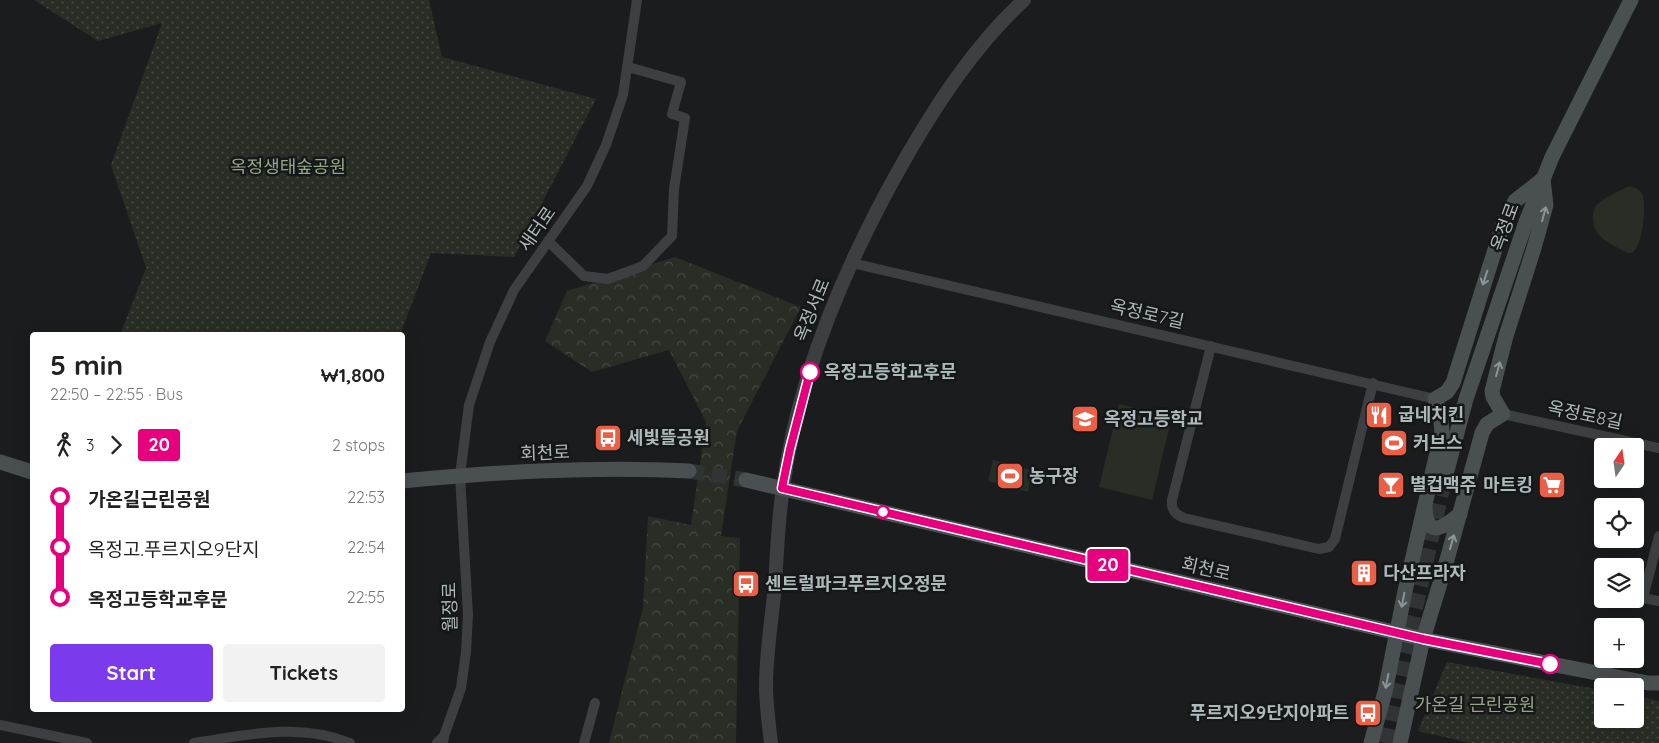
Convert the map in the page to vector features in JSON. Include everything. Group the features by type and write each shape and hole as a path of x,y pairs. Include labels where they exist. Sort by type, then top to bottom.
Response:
{"main road":[{"name":"옥정로","path":"1445,478 1466,398 1526,222 1552,157 1629,5"},
{"path":"1371,743 1385,692 1396,633 1453,383 1504,221 1515,201 1543,179"},
{"path":"1400,743 1423,639 1482,433 1506,336 1546,205 1543,179"},
{"path":"1442,431 1440,413 1435,399 1446,392 1453,383"},
{"path":"1482,433 1487,424 1504,414 1494,400 1492,392"},
{"path":"0,462 30,471"},
{"name":"회천로","path":"405,481 460,475 602,469 689,470"},
{"name":"회천로","path":"746,480 1396,633 1648,683 1659,683"},
{"path":"1424,506 1426,520 1430,526 1436,528 1444,527 1460,513"}],"street":[{"name":"새터로","path":"460,475 469,405 490,342 514,290 587,186 606,145 623,95 637,0"},
{"name":"옥정서로","path":"771,743 766,686 782,488 814,355 873,216 928,119 985,40 1024,0"},
{"path":"548,241 584,276 608,278 643,266 672,236 674,189 686,118 672,114 681,82 628,67"},
{"name":"옥정로7길","path":"852,263 1435,399"},
{"path":"1211,346 1173,494 1173,512 1177,516 1184,518 1309,547 1324,549 1332,544 1335,539 1373,383"},
{"name":"옥정로8길","path":"1504,414 1659,448"},
{"name":"월정로","path":"441,740 461,688 466,652 468,615 460,475"},
{"path":"1659,536 1643,598 1659,601"},
{"path":"584,743 595,703"},
{"path":"0,725 87,743"},
{"path":"194,743 287,730 328,736 350,743"}],"green space":[{"name":"옥정생태숲공원","path":"34,0 429,0 442,57 596,99 514,257 431,253 401,332 121,332 146,268 111,165 162,23 98,41"},
{"path":"1631,186 1640,191 1643,196 1644,218 1639,243 1632,253 1628,253 1609,243 1599,235 1594,224 1593,214 1595,207 1602,201"},
{"path":"675,257 801,307 737,431 721,536 740,538 736,743 609,743 643,607 648,516 691,525 706,422 669,350 592,372 545,341 567,291"},
{"path":"1119,404 1172,416 1152,500 1099,487"},
{"name":"농구장","path":"993,460 1032,470 1028,492 988,481"},
{"name":"가온길 근린공원","path":"1447,662 1594,689 1594,728 1644,728 1644,698 1659,701 1659,743 1470,743 1418,731"}],"tunnel":[{"path":"689,471 746,480"},
{"path":"1385,743 1445,478"}],"bus line":[{"name":"20","path":"810,372 804,389 782,488 1423,639 1550,664"}],"place":[{"name":"옥정고등학교후문","path":"810,372"},
{"name":"굽네치킨","path":"1379,415"},
{"name":"옥정고등학교","path":"1085,419"},
{"name":"세빛뜰공원","path":"608,438"},
{"name":"커브스","path":"1394,443"},
{"name":"농구장","path":"1010,476"},
{"name":"별컵맥주","path":"1391,485"},
{"name":"마트킹","path":"1552,485"},
{"name":"다산프라자","path":"1364,573"},
{"name":"센트럴파크푸르지오정문","path":"746,584"},
{"name":"푸르지오9단지아파트","path":"1368,713"}]}
